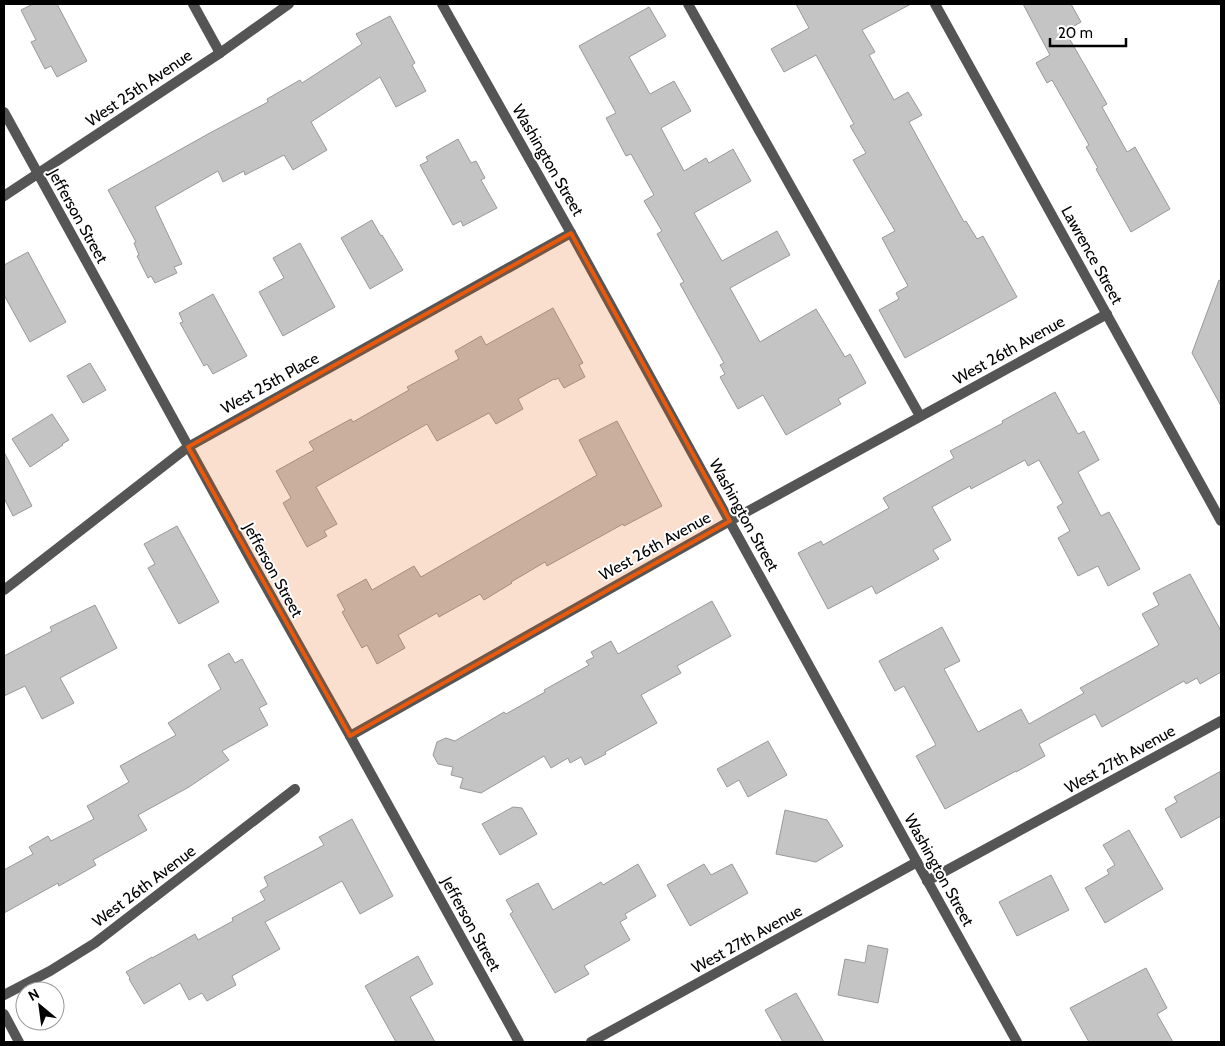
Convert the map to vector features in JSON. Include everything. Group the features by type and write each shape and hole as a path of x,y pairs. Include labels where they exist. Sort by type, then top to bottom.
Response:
{"street":[{"path":"193,4 220,53"},
{"name":"West 25th Avenue","path":"4,196 220,53 289,4"},
{"name":"Washington Street","path":"442,4 572,232 1017,1042"},
{"path":"688,4 920,416"},
{"name":"Lawrence Street","path":"935,4 1221,521"},
{"name":"Jefferson Street","path":"4,112 519,1042"},
{"name":"West 25th Place","path":"4,590 188,447 572,232"},
{"name":"West 26th Avenue","path":"350,736 730,521 1107,314"},
{"name":"West 27th Avenue","path":"927,881 1221,721"},
{"name":"West 26th Avenue","path":"4,996 50,971 95,943 295,789"},
{"name":"West 27th Avenue","path":"591,1042 917,862"},
{"path":"4,1014 19,1042"}],"highlighted area":[{"path":"571,233 730,521 350,736 188,447"}],"building":[{"path":"33,4 57,4 87,61 57,77 51,66 45,69 31,42 36,40 21,10"},
{"path":"796,4 911,4 862,30 875,52 869,55 894,100 908,92 922,115 909,122 964,222 966,221 977,239 983,236 1017,297 905,358 879,310 899,299 896,293 908,286 882,238 895,231 853,160 866,153 850,126 854,124 816,55 784,72 771,49 809,28"},
{"path":"1023,4 1071,4 1081,22 1065,31 1107,104 1102,107 1127,152 1135,147 1170,209 1131,232 1096,169 1098,168 1086,147 1089,145 1052,80 1047,83 1036,63 1050,55"},
{"path":"649,7 666,36 629,57 650,94 674,81 691,111 661,128 684,171 706,158 709,163 733,149 751,181 694,213 722,261 777,231 790,255 730,288 760,342 816,309 845,357 850,354 866,383 838,399 841,404 786,435 763,395 738,409 720,377 725,374 720,365 724,363 680,284 684,282 657,234 662,231 644,201 654,195 631,154 626,156 606,118 616,113 579,46"},
{"path":"390,16 415,63 412,65 426,91 396,107 380,77 311,122 327,150 293,170 284,155 245,175 244,171 223,182 218,171 155,207 182,264 174,267 177,273 155,283 151,276 148,278 137,256 139,255 134,243 136,242 108,190 268,102 267,99 300,80 302,83 362,44 356,34"},
{"path":"458,139 471,163 476,161 485,178 481,180 497,208 463,226 461,221 453,225 420,165 428,161 426,157"},
{"path":"372,220 403,270 370,289 341,238"},
{"path":"300,243 335,307 283,336 259,292 284,278 273,258"},
{"path":"28,252 66,322 30,342 4,295 4,265"},
{"path":"1219,280 1221,281 1221,406 1192,353"},
{"path":"213,294 247,356 213,374 207,364 204,366 180,323 183,322 179,313"},
{"path":"553,308 583,363 579,365 585,377 564,388 558,378 554,379 518,399 523,409 496,424 489,413 437,441 427,424 316,487 337,524 324,531 327,536 307,547 283,503 291,498 276,471 314,450 309,442 351,419 353,422 409,390 407,387 459,359 455,351 481,336 486,345"},
{"path":"90,363 106,390 83,403 67,376"},
{"path":"1055,392 1078,434 1084,431 1099,460 1078,472 1101,516 1109,512 1140,569 1108,586 1098,566 1078,576 1058,538 1070,531 1057,507 1063,503 1039,460 1028,466 1025,460 971,489 970,486 932,507 951,540 933,550 939,559 876,594 872,586 828,609 798,553 821,541 823,545 889,508 883,498 954,458 950,451 1003,423 1002,421"},
{"path":"52,414 69,440 30,467 12,439"},
{"path":"617,421 662,506 624,526 623,524 547,566 545,562 484,600 480,594 439,617 437,613 398,635 405,648 377,664 367,645 362,648 342,612 345,610 337,595 366,579 372,590 414,566 421,577 597,475 579,440"},
{"path":"4,452 32,506 13,516 4,498"},
{"path":"177,526 219,602 179,624 148,568 155,564 144,544"},
{"path":"1190,574 1221,631 1221,672 1200,684 1197,678 1186,684 1184,681 1102,727 1095,714 1039,744 1045,756 945,809 916,756 936,745 904,686 895,691 879,661 942,627 960,661 944,669 978,732 1021,709 1029,724 1084,693 1080,688 1159,645 1142,614 1159,605 1153,593"},
{"path":"712,601 731,636 677,666 681,673 641,695 657,723 605,752 606,754 585,765 581,757 570,763 568,758 551,768 544,756 481,793 460,788 463,778 451,775 453,767 438,764 433,755 437,742 446,738 455,741 504,712 506,714 545,692 544,690 589,665 586,661 594,657 591,652 611,641 618,654"},
{"path":"95,605 117,648 60,678 74,703 42,719 25,686 4,696 4,656 52,631 50,627"},
{"path":"229,653 235,663 242,659 267,704 259,708 268,725 222,751 229,760 189,787 138,815 147,830 93,860 96,865 59,886 58,883 4,913 4,870 33,854 29,847 48,836 51,841 94,819 87,806 129,782 120,766 176,735 168,723 221,689 208,665"},
{"path":"768,741 787,775 748,797 739,780 727,787 717,769"},
{"path":"1221,771 1221,816 1181,838 1165,809 1177,802 1174,797"},
{"path":"513,807 522,808 537,834 500,855 482,824"},
{"path":"785,810 827,820 843,846 816,862 776,854"},
{"path":"352,819 393,896 360,914 342,881 265,922 280,949 232,976 236,985 207,1001 202,993 189,1000 180,983 144,1004 126,972 195,934 198,940 233,921 232,918 265,900 260,891 268,886 264,877 324,845 319,837"},
{"path":"1129,830 1163,889 1105,923 1085,888 1109,874 1107,870 1115,865 1103,845"},
{"path":"638,864 656,896 625,914 627,918 620,922 630,940 584,966 589,974 555,993 510,914 513,912 506,900 538,883 553,910 601,882 603,885"},
{"path":"704,864 711,875 732,864 748,893 690,926 667,885"},
{"path":"1051,875 1069,910 1017,936 999,902"},
{"path":"868,945 888,949 878,1003 838,995 845,959 865,963"},
{"path":"418,956 433,984 410,997 435,1042 396,1042 365,986"},
{"path":"1146,968 1167,1008 1157,1014 1173,1042 1089,1042 1070,1008"},
{"path":"796,993 824,1042 783,1042 765,1010"}]}
